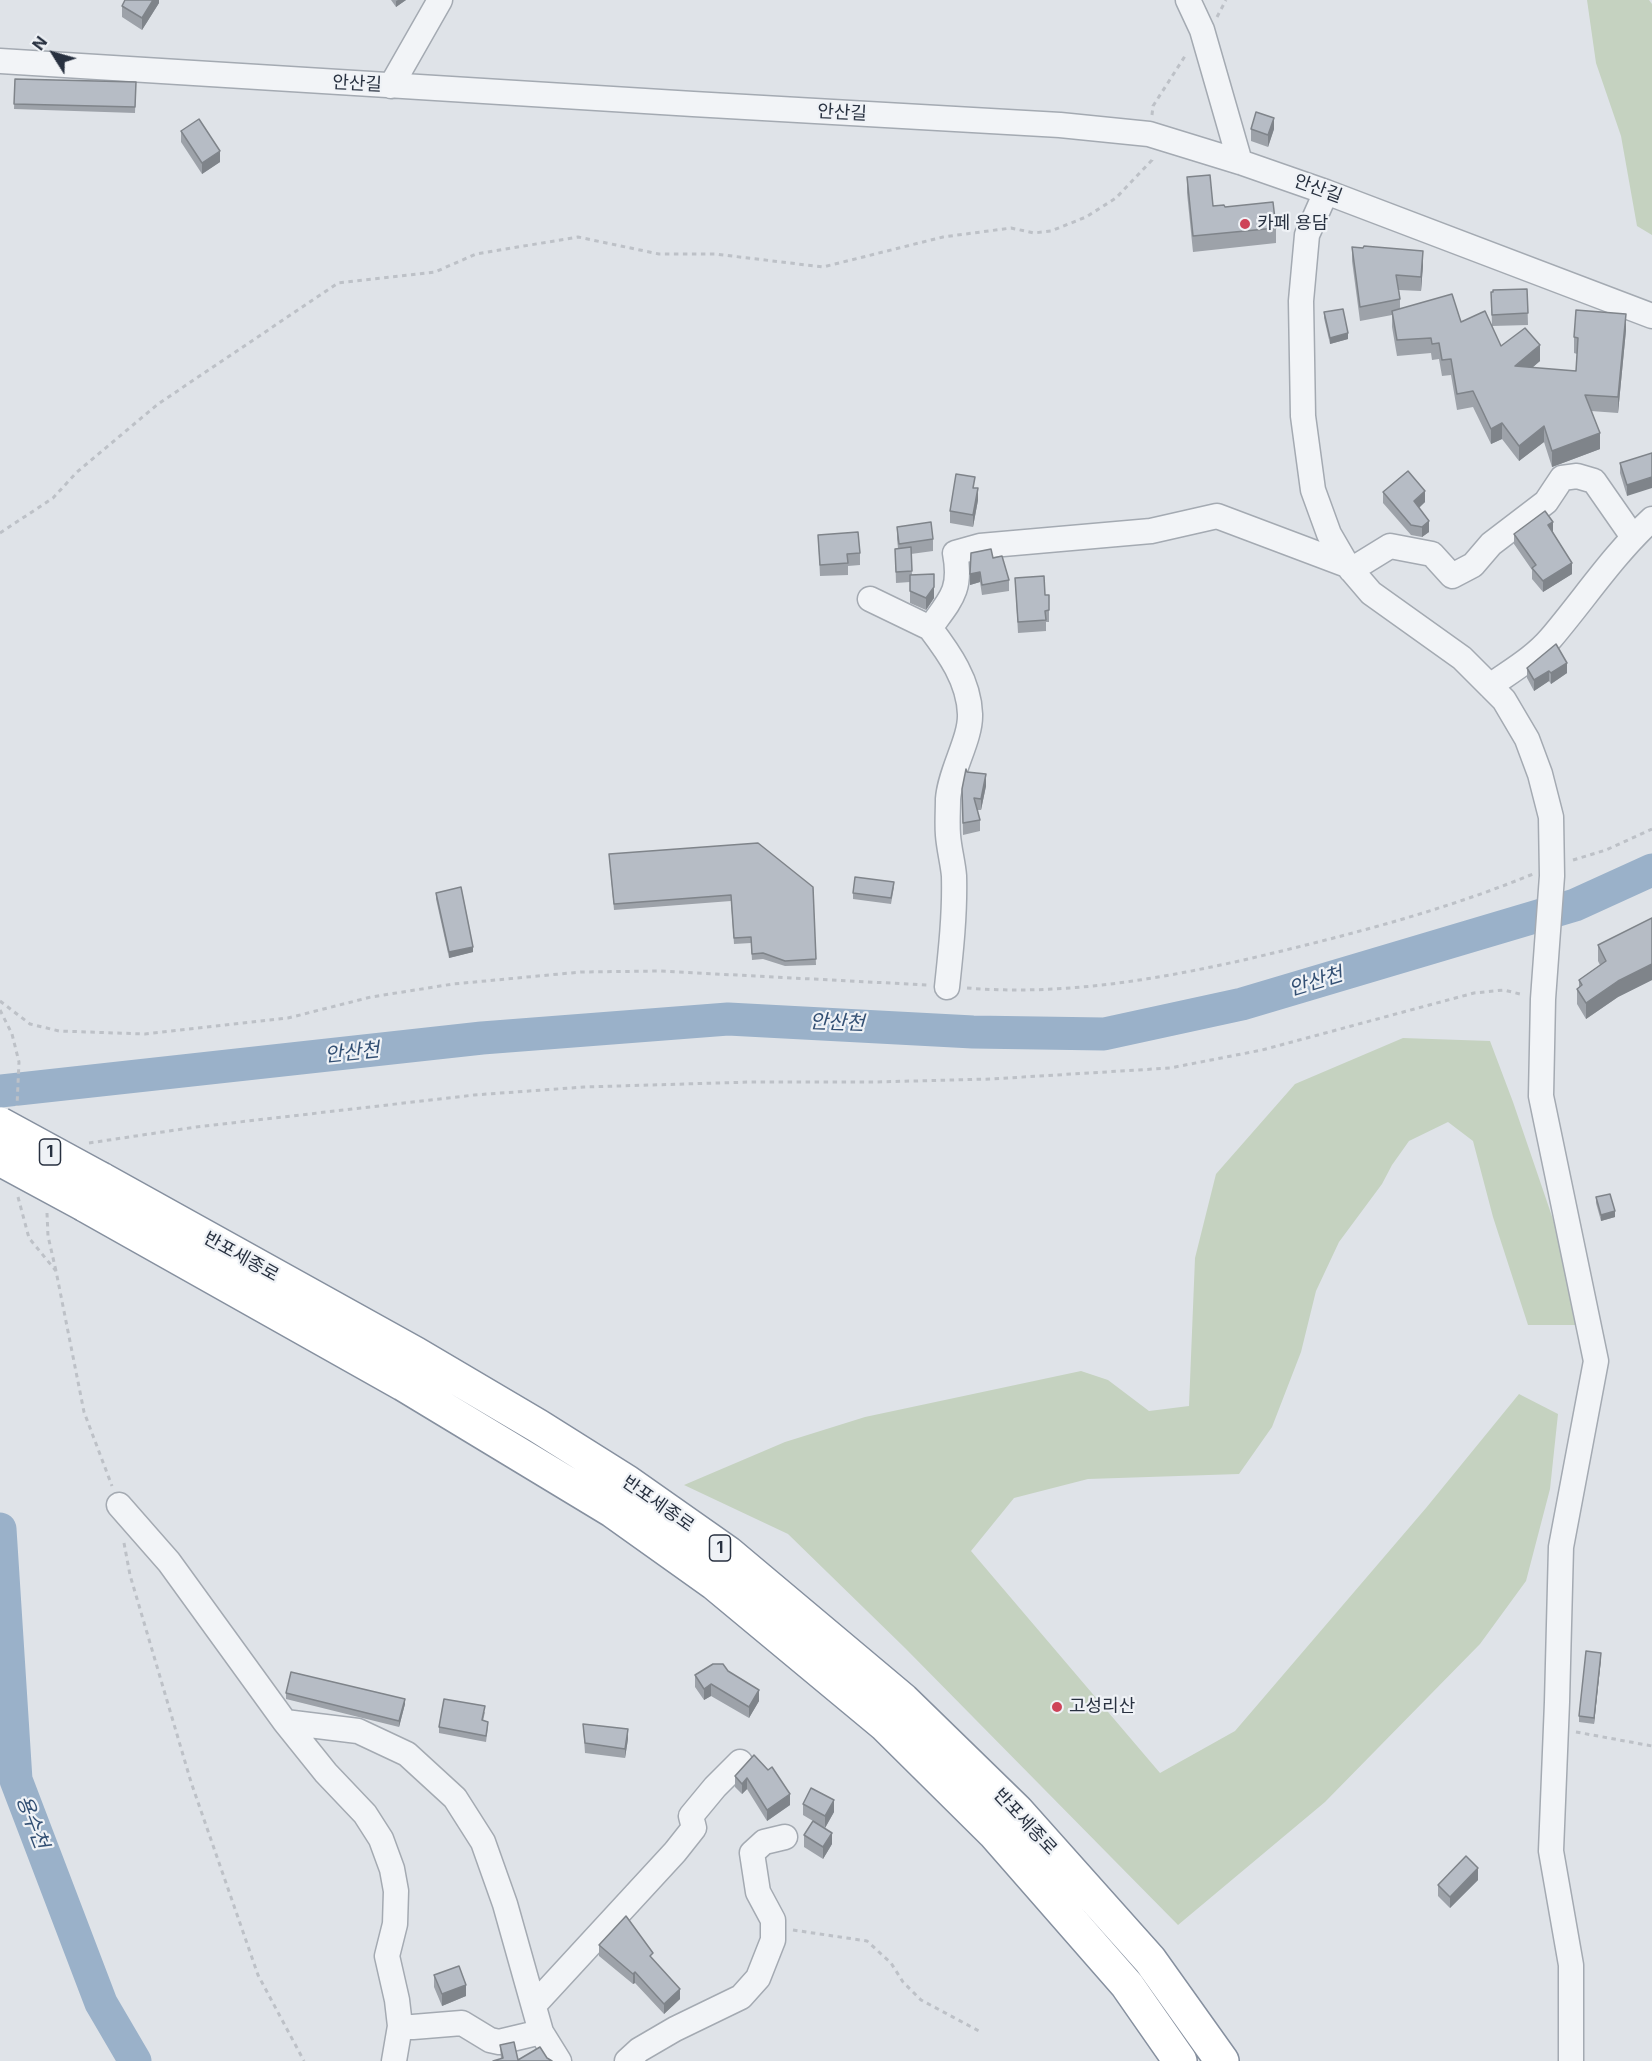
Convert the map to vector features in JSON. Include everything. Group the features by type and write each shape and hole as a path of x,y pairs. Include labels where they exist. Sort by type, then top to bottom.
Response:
{"highway":[{"name":"반포세종로","path":"8,1120 93,1192 613,1511 714,1583 885,1725 994,1833 1127,1985 1180,2061"},
{"name":"반포세종로","path":"0,1159 93,1192 416,1354 627,1482 728,1553 903,1700 1017,1811 1150,1959 1222,2061"}],"street":[{"path":"391,86 440,0"},
{"path":"1188,0 1202,30 1240,162"},
{"name":"안산길","path":"0,61 1060,125 1149,134 1326,192 1652,316"},
{"path":"1326,192 1307,235 1301,301 1303,416 1313,490 1329,534 1349,568 1371,593 1462,658 1504,700 1527,739 1540,774 1551,817 1552,871 1544,994 1541,1096 1596,1361 1561,1547 1551,1851 1571,1965 1570,2061"},
{"path":"930,628 946,607 956,587 958,572 955,553 980,546 1151,531 1217,516 1349,568 1390,546 1432,554 1452,576 1473,565 1491,544 1546,502 1562,478 1577,476 1594,481 1633,537"},
{"path":"1490,686 1527,660 1550,639 1599,576 1652,519"},
{"path":"870,599 930,628 956,666 964,684 971,715 948,796 948,835 954,875 953,926 947,987"},
{"path":"119,1505 168,1562 285,1722 326,1773 365,1814 381,1839 392,1869 396,1891 395,1924 387,1956 400,2026 394,2061"},
{"path":"285,1722 358,1731 407,1754 456,1798 483,1842 505,1904 541,2032 559,2061"},
{"path":"534,2005 675,1852 694,1828 691,1816 740,1762"},
{"path":"627,2061 639,2050 675,2029 741,1997 758,1978 773,1940 773,1920 758,1892 752,1853 764,1842 785,1837"},
{"path":"400,2026 462,2023 490,2040 499,2042 541,2032"}],"path":[{"path":"0,533 53,498 77,472 158,404 338,283 435,272 476,254 578,237 659,254 715,254 824,267 943,237 1011,228 1034,232 1052,231 1086,217 1116,198 1152,160 1149,134 1153,106 1202,30 1214,23 1227,0"},
{"path":"0,1001 30,1024 58,1031 145,1034 288,1018 371,996 453,984 581,972 658,971 999,991 1166,976 1244,960 1362,931 1452,904 1552,871 1652,829"},
{"path":"84,1145 196,1127 474,1095 584,1087 979,1079 1170,1068 1262,1050 1474,993 1504,990 1544,994"},
{"path":"0,1010 12,1035 19,1062 8,1120"},
{"path":"16,1189 29,1238 56,1271"},
{"path":"47,1213 48,1236 84,1412 119,1505"},
{"path":"123,1542 130,1575 190,1782 258,1975 304,2061"},
{"path":"1556,1729 1652,1746"},
{"path":"773,1929 867,1941 891,1963 903,1982 921,2000 979,2031"}],"green space":[{"path":"1587,0 1649,0 1652,4 1652,235 1637,226 1621,136 1596,63"},
{"path":"1403,1038 1490,1041 1589,1325 1528,1325 1493,1217 1473,1141 1448,1122 1409,1141 1382,1184 1339,1242 1316,1291 1301,1352 1272,1427 1239,1474 1088,1479 1014,1498 971,1551 1160,1773 1235,1731 1426,1508 1519,1394 1558,1414 1550,1489 1526,1581 1480,1644 1325,1802 1178,1925 905,1648 788,1534 684,1485 785,1442 865,1417 1081,1371 1108,1380 1149,1411 1189,1406 1195,1258 1216,1174 1295,1084"}],"building":[{"path":"125,0 153,0 142,18 122,6"},
{"path":"15,79 136,82 135,107 14,104"},
{"path":"1256,112 1274,118 1268,135 1251,129"},
{"path":"199,119 220,151 202,163 181,131"},
{"path":"1210,175 1213,206 1273,202 1276,228 1193,236 1187,177"},
{"path":"1364,246 1423,251 1421,277 1396,275 1400,299 1360,307 1352,247 1363,248"},
{"path":"1527,289 1528,313 1492,315 1491,292 1493,290"},
{"path":"1452,294 1461,322 1485,311 1501,346 1525,328 1540,345 1515,366 1576,371 1578,338 1574,337 1576,310 1626,314 1618,397 1585,395 1600,433 1552,451 1544,426 1519,446 1502,423 1491,429 1473,391 1457,394 1451,359 1442,360 1439,343 1432,344 1431,338 1397,340 1392,311"},
{"path":"1343,309 1348,333 1330,338 1324,312"},
{"path":"1652,453 1652,477 1627,485 1620,463"},
{"path":"1408,471 1425,491 1414,501 1429,521 1422,527 1411,525 1383,492"},
{"path":"956,474 975,477 973,488 978,488 973,515 950,511"},
{"path":"1545,511 1553,522 1548,525 1572,563 1543,581 1532,568 1536,565 1514,534"},
{"path":"931,522 933,539 899,544 897,527"},
{"path":"858,532 860,553 847,554 848,563 820,565 818,535"},
{"path":"911,547 912,571 896,572 895,549"},
{"path":"991,549 993,558 1002,556 1009,580 982,585 980,572 970,574 971,553"},
{"path":"934,574 934,587 926,598 910,591 910,575"},
{"path":"1044,576 1045,595 1049,595 1049,610 1045,611 1046,620 1018,622 1015,578"},
{"path":"1556,644 1567,663 1534,680 1527,668"},
{"path":"966,769 967,772 986,774 981,799 974,798 980,820 963,823 962,789"},
{"path":"758,843 813,887 816,959 785,961 763,953 752,954 751,937 734,938 731,895 614,904 609,854"},
{"path":"855,877 894,882 891,898 853,893"},
{"path":"461,887 473,947 449,952 436,893"},
{"path":"1652,918 1652,964 1618,981 1586,1003 1577,989 1582,985 1579,980 1606,961 1598,945"},
{"path":"1610,1194 1615,1211 1601,1215 1596,1197"},
{"path":"1586,1651 1601,1653 1594,1718 1579,1716"},
{"path":"713,1664 723,1664 728,1671 759,1690 749,1707 711,1684 704,1689 695,1675"},
{"path":"291,1672 405,1699 399,1721 286,1693"},
{"path":"444,1699 485,1706 482,1720 488,1722 486,1736 439,1727"},
{"path":"583,1724 628,1729 625,1749 585,1743"},
{"path":"754,1755 768,1770 772,1767 790,1794 767,1810 747,1778 742,1784 735,1776"},
{"path":"811,1788 834,1800 825,1816 803,1804"},
{"path":"813,1821 832,1833 823,1847 804,1835"},
{"path":"1466,1856 1478,1868 1450,1897 1438,1885"},
{"path":"626,1916 653,1953 650,1956 680,1989 664,2004 635,1972 633,1974 599,1945"},
{"path":"459,1966 466,1985 442,1994 434,1975"},
{"path":"514,2042 518,2060 540,2047 547,2058 552,2061 493,2061 503,2058 500,2045"}],"waterway":[{"name":"안산천","path":"0,1091 482,1038 728,1019 973,1032 1104,1034 1242,1004 1575,905 1652,870"},
{"name":"용수천","path":"0,1529 16,1780 101,2003 135,2061"}],"place":[{"name":"카페 용담","path":"1245,224"},
{"name":"고성리산","path":"1057,1707"}]}
